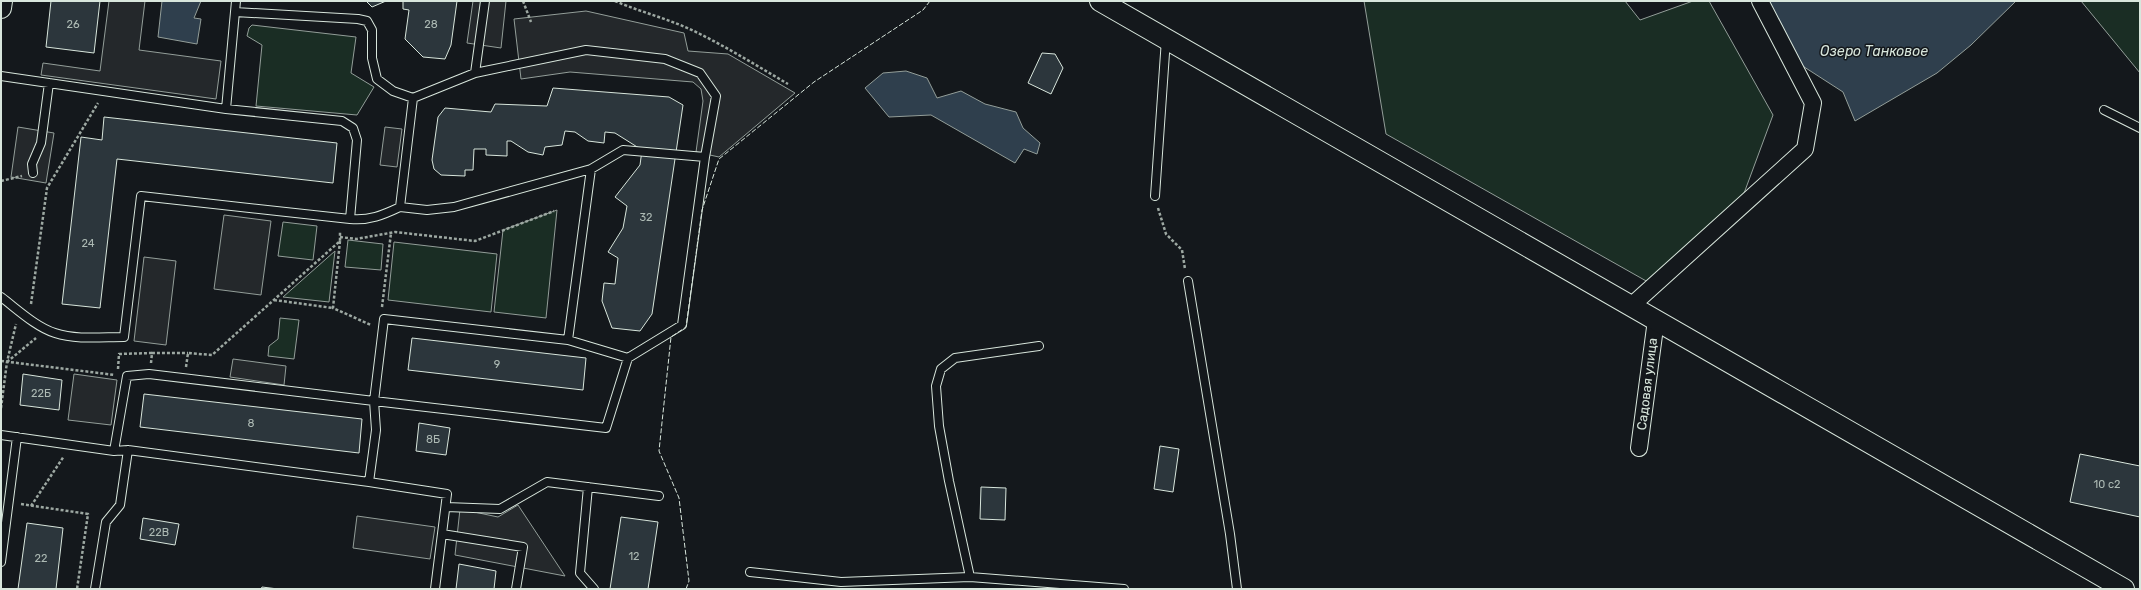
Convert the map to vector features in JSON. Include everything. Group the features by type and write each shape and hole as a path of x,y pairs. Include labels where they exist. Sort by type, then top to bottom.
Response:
{"street":[{"path":"1,8 2,1"},
{"path":"1100,1 2124,589"},
{"path":"1631,306 1805,148 1812,103 1760,1"},
{"name":"Садовая улица","path":"1639,448 1656,320"}],"lane":[{"path":"226,109 236,1"},
{"path":"475,73 485,1"},
{"path":"114,450 127,376 149,374 606,428 628,358 682,325 704,157 716,96 700,73 665,59 586,50 475,73 413,98 393,91 377,79 372,58 372,30 367,21 358,19 235,12"},
{"path":"1155,196 1166,39"},
{"path":"1,76 226,109 342,121 353,128 357,140 350,219"},
{"path":"33,173 32,164 41,144 49,83"},
{"path":"400,207 413,98"},
{"path":"2104,110 2140,128"},
{"path":"1,297 46,329 55,333 72,336 124,337 141,196 341,219 362,220 376,218 400,207 427,210 454,207 591,169 623,150 704,157"},
{"path":"568,340 591,169"},
{"path":"1188,281 1230,534 1237,589"},
{"path":"369,482 376,430 374,401 384,319 568,340 628,358"},
{"path":"970,577 939,426 936,386 942,369 955,358 1039,346"},
{"path":"1,435 114,450 128,450 369,482 447,494 435,589"},
{"path":"1,562 17,437"},
{"path":"94,589 106,522 120,505 128,450"},
{"path":"446,507 500,509 547,482 659,496"},
{"path":"588,487 580,573 594,589"},
{"path":"442,534 523,547 516,589"},
{"path":"750,572 841,582 970,577 1124,589"}],"path":[{"path":"523,1 531,22"},
{"path":"615,1 640,12 661,16 701,34 788,84"},
{"path":"1,408 7,362 16,323 32,302 47,188 96,103 104,104"},
{"path":"1,181 33,173"},
{"path":"1155,196 1166,234 1182,250 1188,281"},
{"path":"117,375 119,354 188,353 212,355 340,239 356,239 392,233 475,241 554,211"},
{"path":"333,308 341,219"},
{"path":"384,319 381,314 392,233"},
{"path":"274,300 333,308 382,330"},
{"path":"7,362 46,329"},
{"path":"149,374 152,353"},
{"path":"184,379 188,353"},
{"path":"1,361 127,376"},
{"path":"31,506 72,444"},
{"path":"9,503 88,514 77,589"}],"green space":[{"path":"1364,1 1625,1 1640,20 1693,1 1709,1 1773,115 1743,196 1648,282 1386,134"},
{"path":"2081,1 2140,1 2140,73"},
{"path":"252,25 356,37 351,73 374,87 357,115 256,106 262,45 247,36 249,28"},
{"path":"557,210 546,318 494,312 503,230"},
{"path":"283,222 317,226 313,260 278,256"},
{"path":"348,240 383,244 381,270 345,267"},
{"path":"394,242 497,254 491,312 388,300"},
{"path":"335,251 329,302 283,297"},
{"path":"280,318 299,320 294,359 268,356 269,346 278,339"}],"shaded area":[{"path":"109,1 145,1 139,50 221,61 216,99 41,75 43,63 100,71"},
{"path":"473,1 506,1 501,48 467,43"},
{"path":"586,11 684,33 688,51 728,54 795,93 719,157 696,152 703,101 701,89 693,82 570,72 521,79 514,19"},
{"path":"18,127 54,133 46,183 11,177"},
{"path":"385,127 402,129 397,167 380,165"},
{"path":"224,215 271,221 261,295 214,289"},
{"path":"144,257 176,261 166,345 134,341"},
{"path":"233,359 286,366 284,385 230,377"},
{"path":"74,374 117,380 111,425 68,420"},
{"path":"518,505 565,576 455,555 460,509 498,517"},
{"path":"357,516 435,527 430,559 353,548"}],"water":[{"path":"162,1 201,1 194,18 201,19 197,44 158,37"},
{"name":"Озеро Танковое","path":"1766,1 2016,1 1971,45 1937,73 1855,121 1843,92 1798,63"},
{"path":"906,71 927,78 937,98 961,91 985,104 1016,112 1023,128 1040,143 1037,154 1024,149 1015,163 931,115 889,117 865,88 883,73"}],"building":[{"path":"51,1 100,1 94,53 46,47"},
{"path":"366,1 386,1 372,7"},
{"path":"403,1 457,1 451,45 445,59 423,57 405,39 409,10 403,9"},
{"path":"1042,53 1055,54 1063,68 1051,94 1028,83"},
{"path":"553,88 669,97 683,105 652,314 640,331 612,328 602,301 604,283 615,284 618,258 608,252 623,228 627,206 615,197 640,165 642,150 615,133 605,132 604,143 588,141 575,132 565,131 562,145 545,147 543,155 528,152 511,141 507,141 507,156 486,155 486,149 474,149 473,170 465,170 465,176 441,175 434,169 432,160 438,117 445,108 491,112 495,104 547,106"},
{"path":"104,117 337,143 333,183 117,159 100,308 62,304 81,137 102,140"},
{"path":"412,338 586,358 583,390 408,370"},
{"path":"23,374 62,380 59,410 20,405"},
{"path":"144,394 362,419 359,453 140,427"},
{"path":"419,423 450,428 446,455 416,451"},
{"path":"1160,446 1179,449 1173,492 1154,489"},
{"path":"2080,454 2140,466 2140,517 2070,502"},
{"path":"981,487 1006,488 1005,520 980,519"},
{"path":"621,517 658,522 648,589 610,589"},
{"path":"143,518 179,524 175,545 140,539"},
{"path":"27,523 63,528 56,589 18,589"},
{"path":"459,564 496,571 494,589 456,589"},
{"path":"262,587 278,589 261,589"}],"fence":[{"path":"686,589 689,581 679,498 659,451 671,337 686,327 702,210 719,159 814,82 923,10 930,1"}]}
